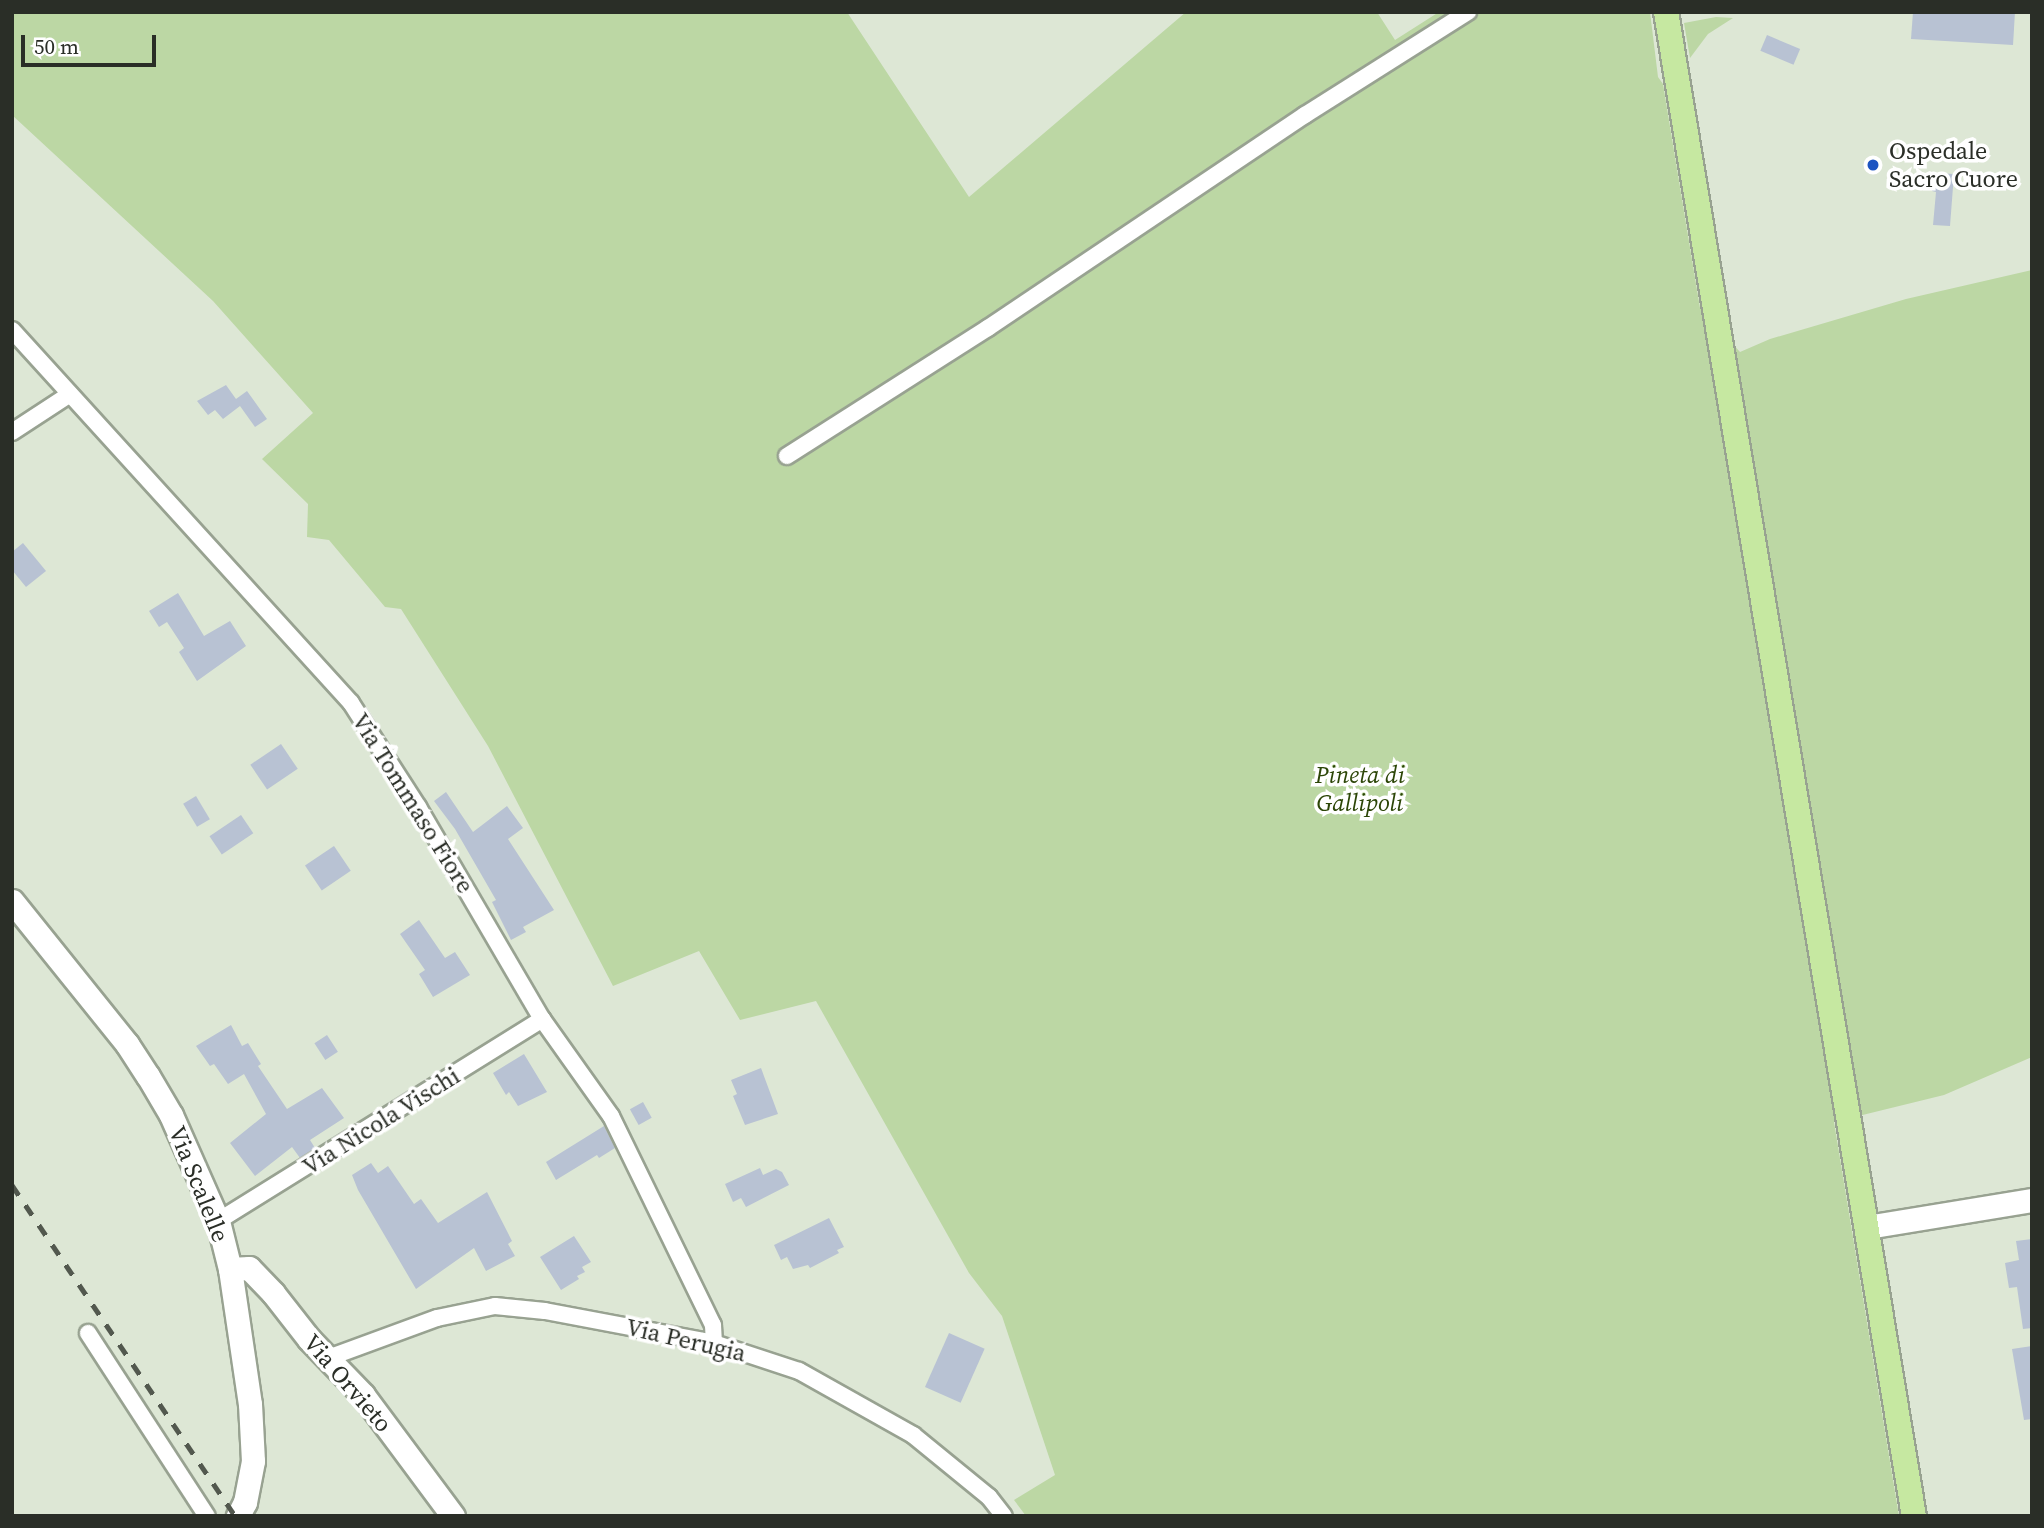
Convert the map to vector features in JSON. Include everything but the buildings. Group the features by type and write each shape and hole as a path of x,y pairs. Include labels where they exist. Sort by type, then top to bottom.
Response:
{"main road":[{"path":"1666,12 1914,1516"},
{"name":"Via Scalelle","path":"12,901 127,1044 149,1076 172,1115 218,1221 230,1269 250,1404 253,1461 246,1502 238,1516"},
{"path":"1867,1227 2032,1200"},
{"name":"Via Orvieto","path":"230,1269 249,1268 363,1395 453,1516"}],"street":[{"path":"787,456 988,328 1305,115 1468,12"},
{"name":"Via Tommaso Fiore","path":"12,330 351,704 418,807 542,1018 611,1116 713,1325 714,1343"},
{"path":"12,432 70,394"},
{"name":"Via Nicola Vischi","path":"218,1221 542,1018"},
{"name":"Via Perugia","path":"328,1358 437,1318 495,1306 545,1311 714,1343 799,1371 913,1436 989,1497 1003,1516"},
{"path":"88,1333 207,1516"}],"green space":[{"name":"Pineta di Gallipoli","path":"12,12 847,12 969,197 1186,12 1377,12 1395,40 1439,12 1650,12 1658,77 1663,84 1700,308 1740,352 1770,339 1906,299 2032,270 2032,1057 1944,1095 1834,1122 1899,1516 1026,1516 1014,1500 1055,1475 1002,1316 969,1273 816,1001 740,1020 699,951 613,986 488,746 401,609 385,607 329,540 307,537 308,504 262,459 313,413 213,301 12,115"},
{"path":"1716,17 1733,18 1708,34 1690,58 1684,23"}],"railway":[{"path":"12,1185 235,1516"}],"place":[{"name":"Ospedale Sacro Cuore","path":"1873,165"}]}
